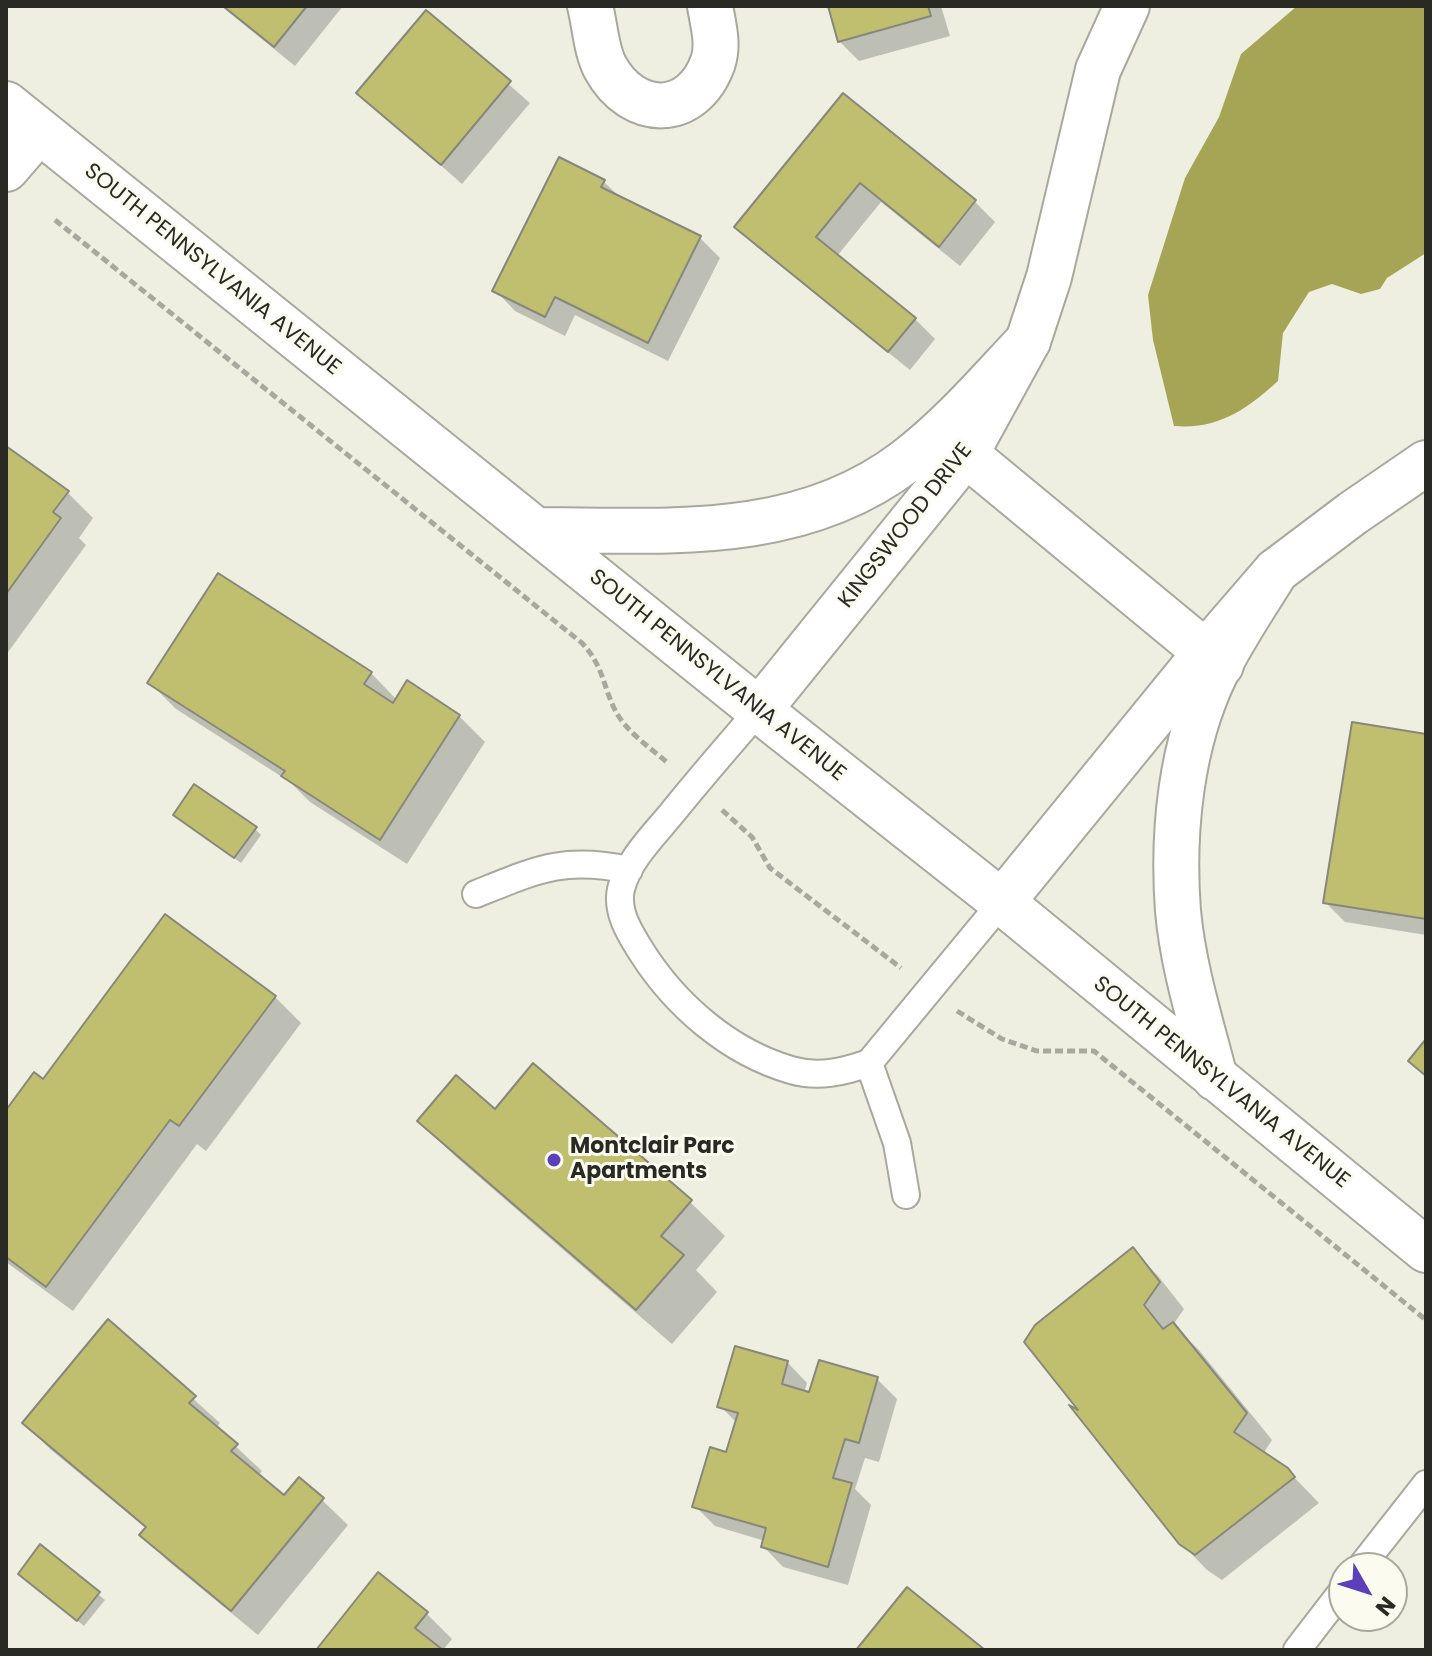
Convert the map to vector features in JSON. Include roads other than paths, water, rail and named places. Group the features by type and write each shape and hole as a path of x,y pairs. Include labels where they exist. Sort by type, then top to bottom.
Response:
{"main road":[{"path":"590,6 604,64 618,85 636,102 655,106 677,102 693,93 705,77 714,60 716,35 710,6"},
{"path":"535,530 662,530 754,525 806,512 855,491 904,462 953,443 1028,341 1049,277 1098,70 1127,6"},
{"name":"SOUTH PENNSYLVANIA AVENUE","path":"6,104 1002,902 1426,1250"},
{"path":"6,169 39,131"},
{"path":"953,443 1213,659"},
{"name":"KINGSWOOD DRIVE","path":"759,710 953,443"},
{"path":"1002,902 1213,659 1276,571 1426,463"},
{"path":"1213,659 1181,786 1178,910 1185,959 1215,1078"}],"lane":[{"path":"759,710 642,849 622,884 619,900 627,925 649,964 692,1012 736,1046 794,1071 822,1074 869,1063 1002,902"},
{"path":"476,894 536,870 558,865 585,862 629,870"},
{"path":"869,1063 897,1143 906,1195"},
{"path":"1374,1552 1421,1500"},
{"path":"1297,1650 1328,1610"}],"place":[{"name":"Montclair Parc Apartments","path":"554,1160"}]}
